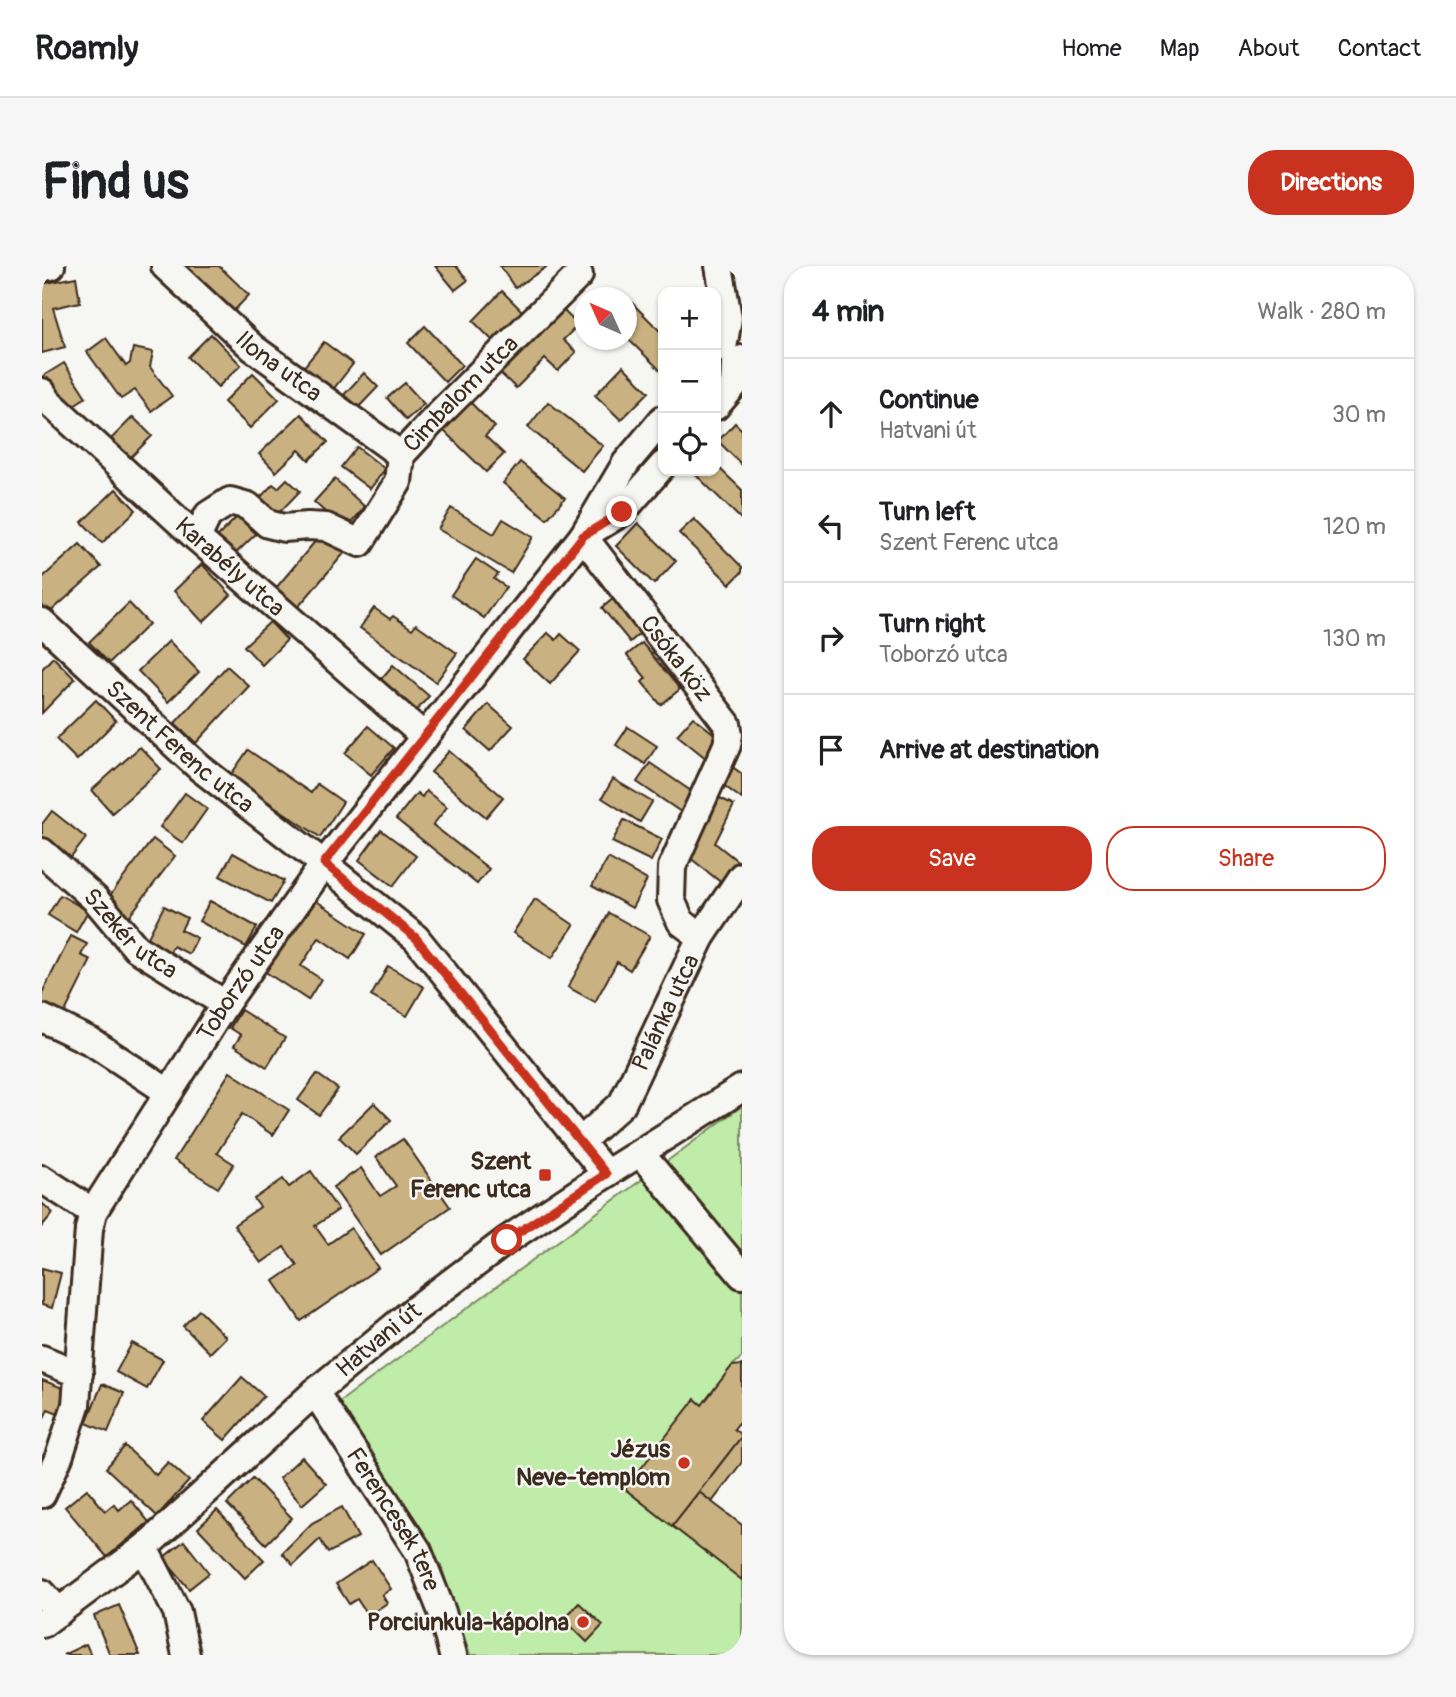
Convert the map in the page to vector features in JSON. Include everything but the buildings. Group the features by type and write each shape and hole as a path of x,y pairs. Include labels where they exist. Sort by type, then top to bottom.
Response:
{"street":[{"path":"42,267 51,266"},
{"name":"Ilona utca","path":"165,266 253,348 401,455"},
{"path":"719,266 728,318 729,357 734,385 721,400"},
{"name":"Cimbalom utca","path":"197,538 208,515 230,501 248,506 268,524 284,528 326,527 360,543 398,482 401,455 583,269"},
{"name":"Karabély utca","path":"42,392 48,401 197,538 425,737"},
{"name":"Toborzó utca","path":"42,1494 59,1457 76,1405 89,1229 93,1212 225,1004 324,863 583,536 626,463 658,425"},
{"name":"Toborzó utca","path":"583,536 622,512 658,471"},
{"name":"Csóka köz","path":"583,536 727,724 727,745 672,867 671,901 681,922 701,937"},
{"name":"Szent Ferenc utca","path":"42,622 200,768 416,938 606,1174"},
{"name":"Szekér utca","path":"42,852 95,899 136,948 225,1004"},
{"name":"Palánka utca","path":"580,1142 622,1104 701,937 742,876"},
{"path":"42,1018 92,1042 168,1092"},
{"name":"Hatvani út","path":"48,1610 145,1548 315,1392 413,1311 486,1256 606,1174 742,1088"},
{"path":"640,1153 742,1275"},
{"path":"42,1179 93,1212"},
{"path":"42,1359 79,1374"},
{"name":"Ferencesek tere","path":"315,1392 418,1551 442,1612 453,1655"},
{"path":"145,1548 177,1612 186,1655"}],"green space":[{"path":"742,1106 742,1357 702,1405 696,1400 625,1489 742,1580 742,1655 470,1655 441,1566 338,1403","holes":["579,1603 602,1625 587,1641 564,1619"]}],"place":[{"name":"Szent Ferenc utca","path":"545,1175"},
{"name":"Jézus Neve-templom","path":"684,1463"},
{"name":"Porciunkula-kápolna","path":"583,1622"}],"route":[{"path":"507,1240 606,1174 416,938 324,863 583,536 622,512"}]}
